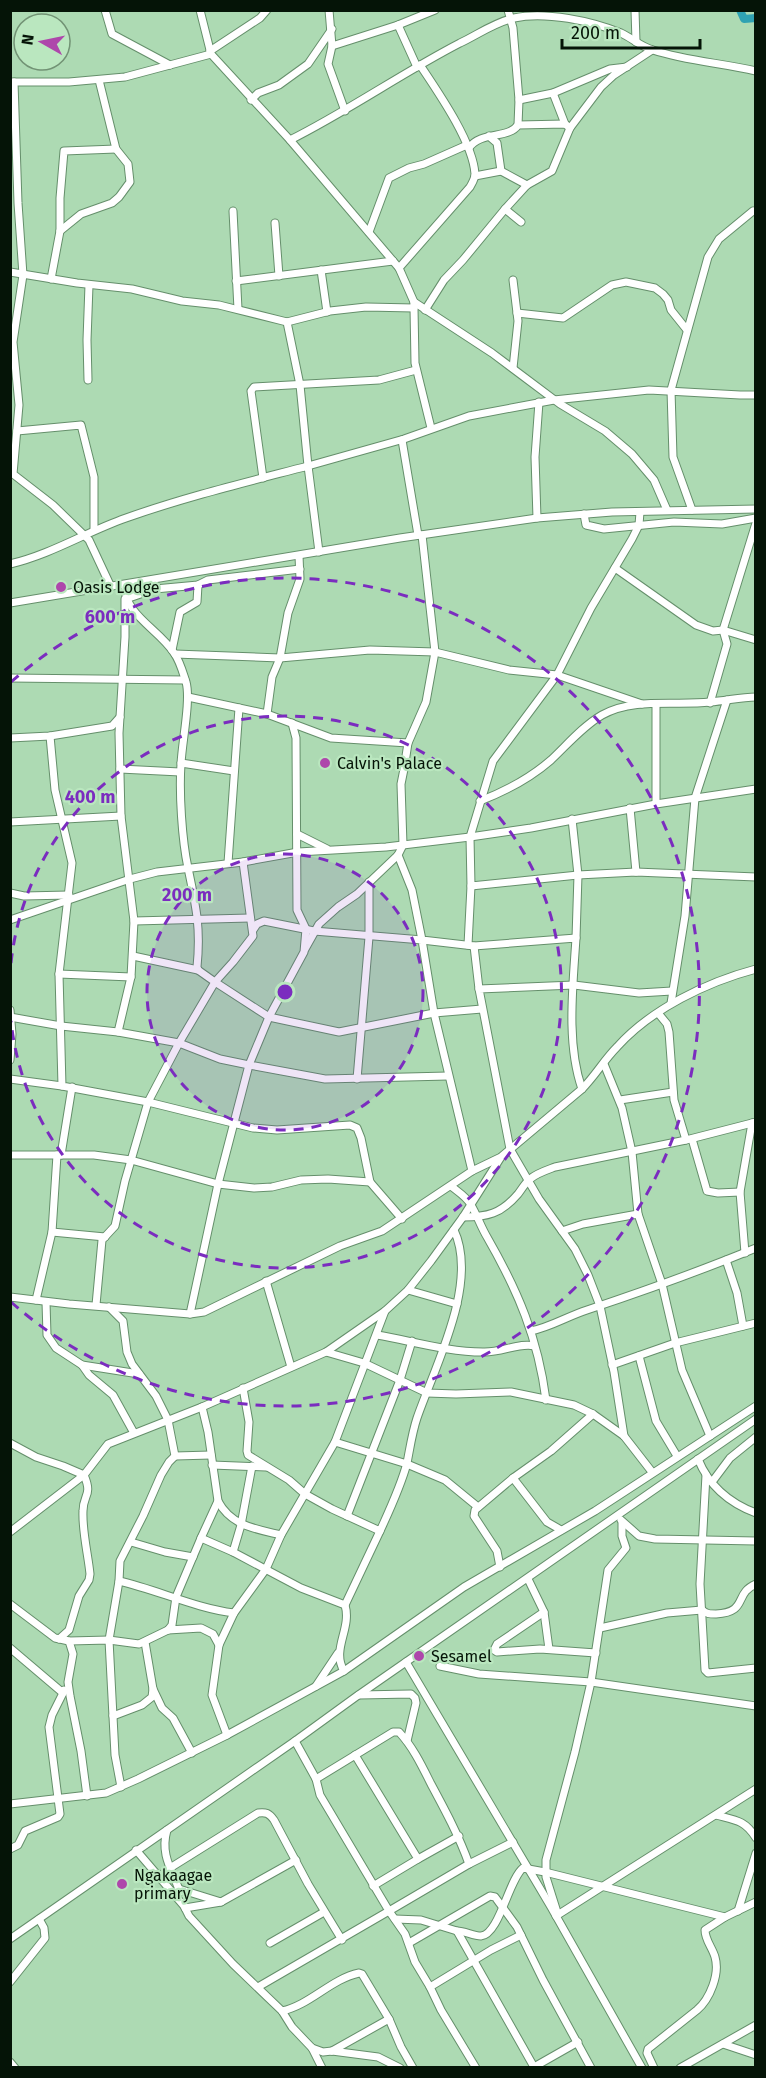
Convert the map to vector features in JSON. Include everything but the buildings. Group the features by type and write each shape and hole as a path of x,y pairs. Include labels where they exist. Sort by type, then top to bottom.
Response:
{"street":[{"path":"105,10 112,34 170,65"},
{"path":"200,10 210,53 290,140 399,268 414,305 416,370 431,428"},
{"path":"111,587 92,544 53,505 12,473 19,405 13,342 23,275 14,179 12,82 99,80 125,77 170,65 210,53 260,18 267,10"},
{"path":"329,10 332,46 328,64 345,111"},
{"path":"369,232 389,178 409,168 468,147 489,136 513,130 518,125 515,18 508,10"},
{"path":"290,140 345,111 418,66 488,29 515,18 525,10"},
{"path":"635,10 636,42"},
{"path":"332,46 398,25 431,11"},
{"path":"515,18 554,16 608,28 652,50 756,71"},
{"path":"398,25 418,66 451,113 468,147 475,176 470,187 399,268"},
{"path":"251,100 258,93 279,85 308,64 332,29"},
{"path":"425,310 444,280 505,209 527,186 552,171 568,126 608,80 652,50"},
{"path":"519,100 553,93 610,69 627,67"},
{"path":"60,231 81,214 112,203 129,184 128,162 116,149 99,80"},
{"path":"553,93 568,126"},
{"path":"518,125 568,126"},
{"path":"489,136 497,143 501,171"},
{"path":"51,279 60,231 64,151 116,149"},
{"path":"475,176 501,171 527,186"},
{"path":"505,209 521,222"},
{"path":"232,211 238,309"},
{"path":"692,510 673,457 671,390 708,257 719,239 753,211"},
{"path":"275,223 279,276"},
{"path":"236,281 393,261"},
{"path":"321,270 327,312"},
{"path":"10,272 89,285 132,289 182,301 238,309 287,322 327,312 366,307 414,305 513,368 554,400 605,431 632,454 654,480 667,510"},
{"path":"513,280 518,313 513,368"},
{"path":"518,313 562,318 612,285 626,282 655,288 663,294 671,310 687,330"},
{"path":"88,380 89,285"},
{"path":"287,322 300,385 319,552"},
{"path":"263,478 252,388 257,385 379,380 416,370"},
{"path":"10,564 35,558 94,530 194,496 402,440 469,416 539,402 649,390 756,395"},
{"path":"537,518 535,457 539,402"},
{"path":"17,431 81,425 94,477 94,530"},
{"path":"190,1314 233,1124 249,1065 269,1017 314,931 326,917 357,894 398,855 403,844 401,784 408,743 424,709 435,652 420,535 402,440"},
{"path":"10,603 420,535 537,518 667,510 756,508"},
{"path":"624,1436 600,1306 588,1275 575,1249 528,1180 510,1149 471,946 470,837 496,756 557,675 591,608 638,527 640,512"},
{"path":"584,514 584,522 592,527 604,529 674,522 722,524 756,518"},
{"path":"710,703 727,644 723,630 756,523"},
{"path":"267,714 272,678 280,658 288,613 300,579 299,556"},
{"path":"615,568 696,625 756,640"},
{"path":"125,596 155,589 198,585 208,580 300,569"},
{"path":"118,1032 131,977 134,921 121,816 120,717 125,637 125,585"},
{"path":"174,652 180,612 197,602 198,585"},
{"path":"125,596 132,608 174,652 185,680 188,697 180,772 188,867 199,919 198,970"},
{"path":"174,652 280,658 370,650 435,652 516,671 557,675 642,704"},
{"path":"10,678 185,680"},
{"path":"188,697 267,714 331,738 408,743"},
{"path":"480,801 522,782 549,762 592,722 604,714 642,704 710,703 756,697"},
{"path":"671,1003 682,937 695,798 727,700"},
{"path":"656,704 656,804"},
{"path":"228,863 238,708"},
{"path":"10,738 50,736 112,726 120,717"},
{"path":"292,723 296,738 297,910 306,929 304,952"},
{"path":"50,736 55,790 72,863 59,974 62,1086"},
{"path":"181,763 234,771"},
{"path":"120,769 180,772"},
{"path":"10,920 69,897 130,879 188,867 298,852 470,837 531,828 630,808 756,789"},
{"path":"630,808 636,872"},
{"path":"10,822 121,816"},
{"path":"572,819 578,874 574,1041 578,1078 582,1089"},
{"path":"297,834 328,850"},
{"path":"398,855 412,890 434,1013 472,1171"},
{"path":"243,861 253,930"},
{"path":"471,886 578,874 636,872 756,877"},
{"path":"357,1079 369,937 369,882"},
{"path":"10,893 24,896 69,897"},
{"path":"134,921 250,918"},
{"path":"96,1305 102,1240 115,1226 148,1102 215,982 251,941 257,924 264,921 314,931 471,946 576,938"},
{"path":"133,956 198,970 269,1017 339,1032 434,1013 482,1009"},
{"path":"10,1297 190,1314 212,1310 340,1246 382,1231 402,1219 472,1171 510,1149 582,1089 617,1047 671,1003 722,979 756,969"},
{"path":"59,974 131,977"},
{"path":"479,989 574,985 639,993 672,991"},
{"path":"10,1010 10,1060"},
{"path":"658,1013 667,1024 669,1032 673,1092 707,1191 718,1194 740,1192"},
{"path":"11,1017 179,1043 220,1059 325,1079 448,1076"},
{"path":"604,1064 620,1100 632,1152 638,1214 662,1284 675,1344 687,1384 710,1436"},
{"path":"10,1079 72,1087 148,1102 233,1124 277,1130 350,1125 357,1128 362,1138 370,1182 402,1219"},
{"path":"36,1300 52,1232 59,1155 72,1087"},
{"path":"620,1100 673,1092"},
{"path":"463,1216 486,1216 505,1206 528,1180 555,1167 632,1152 754,1122 740,1192 746,1252"},
{"path":"10,1155 94,1155 131,1160 218,1185 266,1188 301,1180 339,1179 370,1182"},
{"path":"10,1532 84,1475 108,1444 202,1407 326,1352 385,1311 408,1290 454,1230 501,1156"},
{"path":"451,1186 470,1203 509,1275 527,1316 542,1368 546,1400"},
{"path":"562,1231 583,1224 638,1214"},
{"path":"316,1687 339,1650 345,1630 345,1605 394,1501 407,1464 411,1437 444,1348 460,1289 462,1256 454,1230"},
{"path":"52,1232 105,1238"},
{"path":"531,1331 756,1248"},
{"path":"726,1260 737,1293 743,1326"},
{"path":"267,1281 291,1367"},
{"path":"408,1290 457,1304"},
{"path":"46,1302 47,1335 51,1342 56,1348 82,1365 89,1375 114,1395 134,1433"},
{"path":"109,1306 123,1321 127,1352 132,1364 156,1396 168,1420 175,1456"},
{"path":"227,1735 212,1695 219,1646 234,1613 266,1569 281,1535 335,1442 385,1311"},
{"path":"612,1365 675,1344 756,1323"},
{"path":"377,1335 444,1348 485,1353 505,1351 522,1345 534,1346"},
{"path":"347,1516 400,1380 412,1341"},
{"path":"326,1352 364,1363 427,1394 511,1392 574,1405 593,1414 624,1436 652,1472"},
{"path":"639,1356 656,1421 677,1456"},
{"path":"82,1365 139,1374"},
{"path":"243,1388 249,1422 247,1454 289,1480 305,1494 380,1531"},
{"path":"10,1804 106,1793 227,1735 344,1671 464,1587 595,1511 756,1406"},
{"path":"202,1407 218,1501 226,1514 241,1525 281,1535"},
{"path":"500,1567 497,1551 474,1516 475,1510 513,1478 551,1451 593,1414"},
{"path":"10,1940 406,1662 620,1519 668,1480 756,1419"},
{"path":"722,1428 731,1436 750,1442 756,1449"},
{"path":"335,1442 407,1464 445,1480 478,1507"},
{"path":"750,1442 709,1479 700,1584 706,1672 756,1668"},
{"path":"10,1443 36,1457 84,1475"},
{"path":"122,1787 115,1755 109,1640 120,1561 131,1542 165,1466 175,1456 211,1455"},
{"path":"699,1459 709,1479 728,1499 756,1513"},
{"path":"212,1466 267,1467"},
{"path":"233,1552 241,1525 252,1466"},
{"path":"660,1467 668,1480"},
{"path":"10,1849 18,1845 25,1831 58,1817 60,1811 49,1727 68,1682 73,1654 69,1630 79,1596 90,1574 83,1512 89,1492 84,1475"},
{"path":"513,1478 547,1522 561,1530"},
{"path":"10,1604 59,1639 109,1640 139,1644 145,1642 168,1630 172,1625 176,1597 218,1501"},
{"path":"620,1519 639,1536 664,1540 756,1541"},
{"path":"557,1915 545,1872 546,1860 591,1682 608,1570 626,1548 620,1519"},
{"path":"201,1538 301,1588 345,1605"},
{"path":"131,1542 165,1552 194,1557"},
{"path":"528,1579 544,1612 549,1649"},
{"path":"119,1581 210,1609 234,1613"},
{"path":"600,1628 667,1613 702,1610 708,1614 730,1612 735,1610 750,1587 756,1584"},
{"path":"544,1612 497,1644 494,1650 497,1652 549,1649 596,1653"},
{"path":"168,1630 205,1629 215,1636 219,1646"},
{"path":"59,1639 69,1630"},
{"path":"145,1642 153,1689 162,1708 173,1718 192,1753"},
{"path":"10,1648 63,1693"},
{"path":"339,1650 339,1661 344,1671"},
{"path":"406,1662 557,1915 642,2067"},
{"path":"440,1666 490,1675 591,1682 756,1706"},
{"path":"68,1682 87,1796"},
{"path":"113,1716 142,1705 152,1697 153,1689"},
{"path":"357,1696 411,1694 416,1704 407,1741"},
{"path":"56,1707 71,1701"},
{"path":"316,1779 393,1732 399,1732 407,1741 459,1836 469,1864"},
{"path":"295,1741 316,1779 320,1795 409,1943 415,1962 476,2067"},
{"path":"355,1755 418,1859"},
{"path":"557,1915 756,1789"},
{"path":"159,1877 258,1813 264,1812 274,1820 324,1912 342,1940"},
{"path":"716,1815 744,1823 756,1838"},
{"path":"167,1830 164,1847 184,1907"},
{"path":"373,1886 459,1836"},
{"path":"258,1987 469,1864 513,1842"},
{"path":"136,1850 189,1916 282,2011 292,2027 312,2048 322,2067"},
{"path":"738,1911 756,1853"},
{"path":"184,1907 222,1902 296,1860"},
{"path":"395,1919 421,1920 457,1931 484,1936 504,1907 516,1876 520,1870 527,1868 725,1917"},
{"path":"179,1889 222,1902"},
{"path":"409,1943 490,1896 495,1897 521,1935 591,2067"},
{"path":"654,2067 647,2053 648,2049 698,2010 706,1999 717,1968 715,1955 706,1939 705,1930 756,1902"},
{"path":"270,1943 324,1912"},
{"path":"10,1982 45,1938 39,1919"},
{"path":"457,1931 476,1960 533,2067 578,2042"},
{"path":"430,1987 521,1935"},
{"path":"282,2011 297,2006 324,1989 359,1973 362,1974 389,2019 413,2067"},
{"path":"312,2048 323,2052 332,2050 389,2019"},
{"path":"681,2067 694,2064 756,2025"},
{"path":"723,2044 756,2055"},
{"path":"332,2050 378,2057 400,2067"},
{"path":"10,2062 15,2067"}],"waterway":[{"path":"740,10 744,19 756,18"}],"place":[{"name":"Oasis Lodge","path":"61,587"},
{"name":"Calvin's Palace","path":"325,763"},
{"name":"Sesamel","path":"419,1656"},
{"name":"Ngakaagae primary","path":"122,1884"}]}
